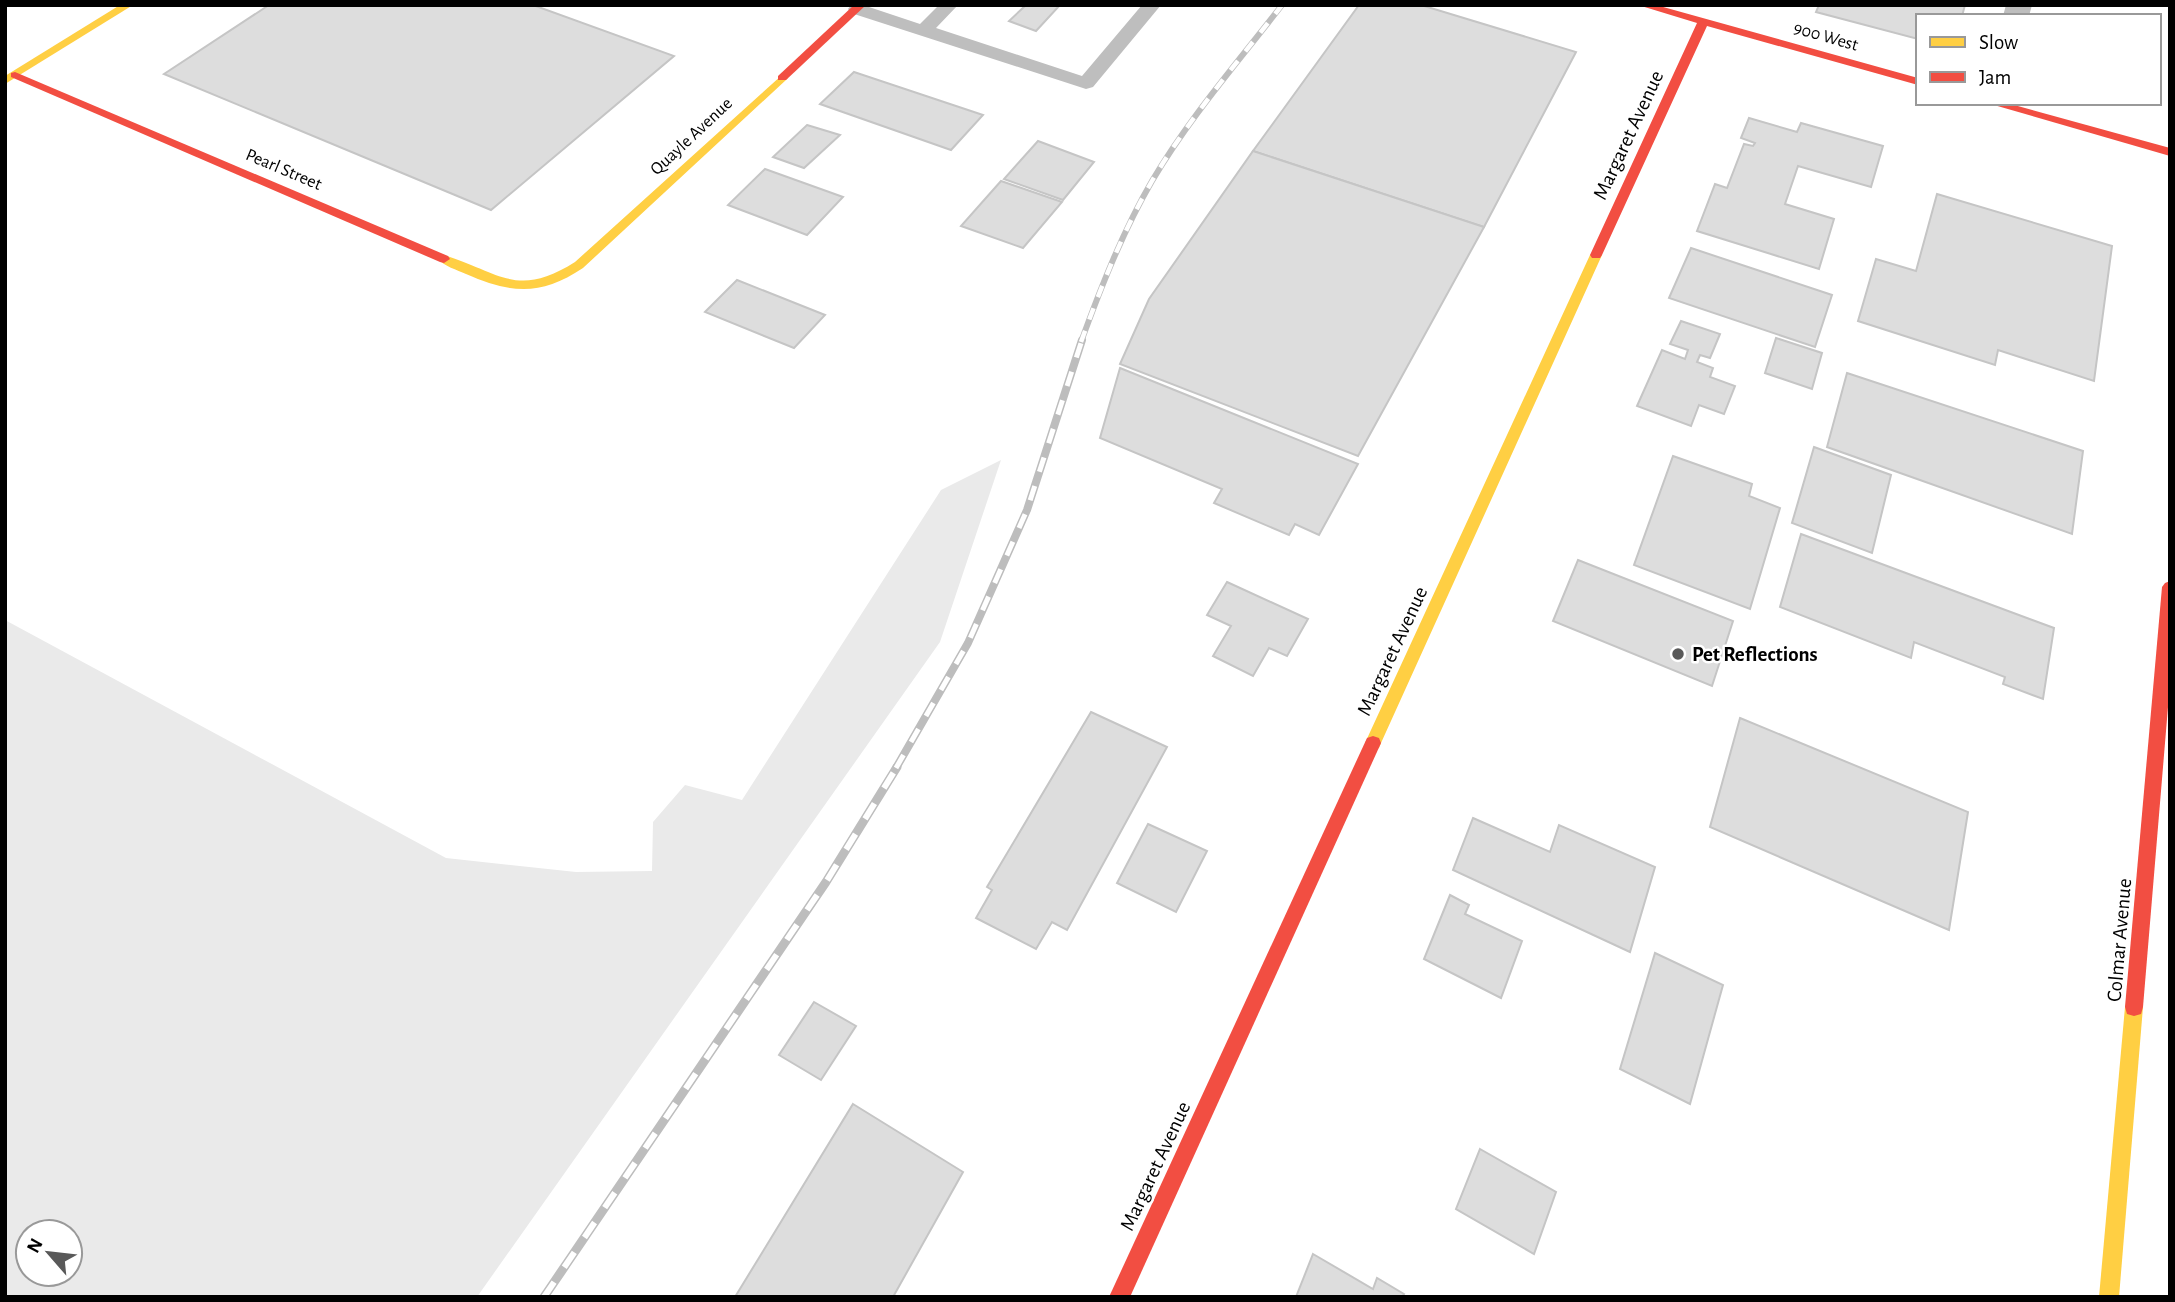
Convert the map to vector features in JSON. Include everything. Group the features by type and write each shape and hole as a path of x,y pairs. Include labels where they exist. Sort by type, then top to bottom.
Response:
{"street":[{"path":"10,78 128,5"},
{"name":"900 West","path":"1643,5 1916,81"},
{"name":"Quayle Avenue","path":"541,287 562,278 579,265 859,7"},
{"name":"Margaret Avenue","path":"1119,1297 1703,22"},
{"name":"Pearl Street","path":"10,78 495,281 516,286 541,287"},
{"path":"1999,105 2170,152"},
{"name":"Colmar Avenue","path":"2109,1297 2170,587"}],"lane":[{"path":"924,30 949,5"},
{"path":"859,7 1086,83 1152,5"}],"shaded area":[{"path":"1001,460 940,642 477,1297 5,1297 5,620 446,858 576,872 652,871 653,822 685,785 742,800 941,490"}],"building":[{"path":"269,5 533,5 674,56 491,210 164,74"},
{"path":"1026,5 1060,5 1036,31 1009,21"},
{"path":"1359,5 1421,5 1576,52 1484,227 1253,151"},
{"path":"1819,5 1965,5 1963,14 1916,14 1916,38 1816,12"},
{"path":"854,72 983,115 951,150 820,104"},
{"path":"1749,118 1797,132 1801,123 1883,146 1871,187 1798,166 1785,204 1834,219 1819,269 1697,231 1715,184 1727,188 1744,144 1753,146 1755,143 1741,138"},
{"path":"807,125 840,135 804,168 773,157"},
{"path":"1038,141 1094,162 1063,200 1004,179"},
{"path":"1253,151 1484,227 1358,456 1120,364 1149,299"},
{"path":"765,169 843,197 807,235 728,205"},
{"path":"1001,181 1062,202 1023,248 961,226"},
{"path":"1937,194 2112,246 2094,381 1998,350 1995,365 1858,321 1876,259 1916,271"},
{"path":"1691,248 1832,295 1815,347 1669,298"},
{"path":"737,280 825,315 794,348 705,312"},
{"path":"1681,321 1720,334 1710,358 1700,355 1697,362 1713,368 1710,377 1735,386 1724,414 1699,405 1691,426 1637,406 1662,350 1685,359 1688,350 1670,344"},
{"path":"1776,338 1822,353 1812,389 1765,373"},
{"path":"1120,368 1358,464 1319,535 1295,524 1289,535 1214,503 1222,489 1100,438"},
{"path":"1847,373 2083,451 2072,534 1827,447"},
{"path":"1814,447 1891,475 1872,553 1792,523"},
{"path":"1673,456 1752,484 1749,496 1780,508 1750,609 1634,565"},
{"path":"1801,534 2054,628 2043,699 2003,684 2005,677 1914,642 1911,658 1780,607"},
{"name":"Pet Reflections","path":"1578,560 1733,621 1712,686 1553,621"},
{"path":"1227,582 1308,619 1287,656 1269,648 1253,676 1213,656 1231,626 1207,615"},
{"path":"1091,712 1167,747 1067,930 1052,922 1036,949 976,918 992,890 987,887"},
{"path":"1740,718 1968,812 1949,930 1710,827"},
{"path":"1473,818 1550,852 1559,825 1655,867 1630,952 1453,870"},
{"path":"1148,824 1207,851 1176,912 1117,883"},
{"path":"1450,895 1469,905 1465,914 1522,941 1501,998 1424,959"},
{"path":"1655,953 1723,985 1690,1104 1620,1069"},
{"path":"814,1002 856,1026 821,1080 779,1055"},
{"path":"853,1104 963,1172 893,1297 735,1297"},
{"path":"1480,1149 1556,1192 1534,1254 1456,1209"},
{"path":"1313,1254 1373,1289 1377,1278 1404,1294 1402,1297 1296,1297"}],"railway":[{"path":"1081,342 1113,260 1152,181 1198,113 1282,5"},
{"path":"896,768 968,643 1027,510 1082,340"},
{"path":"544,1297 826,882 897,767"}],"traffic: slow":[{"path":"5,81 128,5"},
{"path":"444,259 479,275 512,284 528,286 561,277 579,265 782,78"},
{"path":"1373,743 1596,255"},
{"path":"2109,1297 2134,1007"}],"traffic: jam":[{"path":"782,78 861,5"},
{"path":"1643,5 1916,81"},
{"path":"1596,255 1703,22"},
{"path":"15,75 444,259"},
{"path":"2000,105 2170,152"},
{"path":"2134,1007 2170,587"},
{"path":"1119,1297 1373,743"}],"place":[{"name":"Pet Reflections","path":"1678,654"}]}
